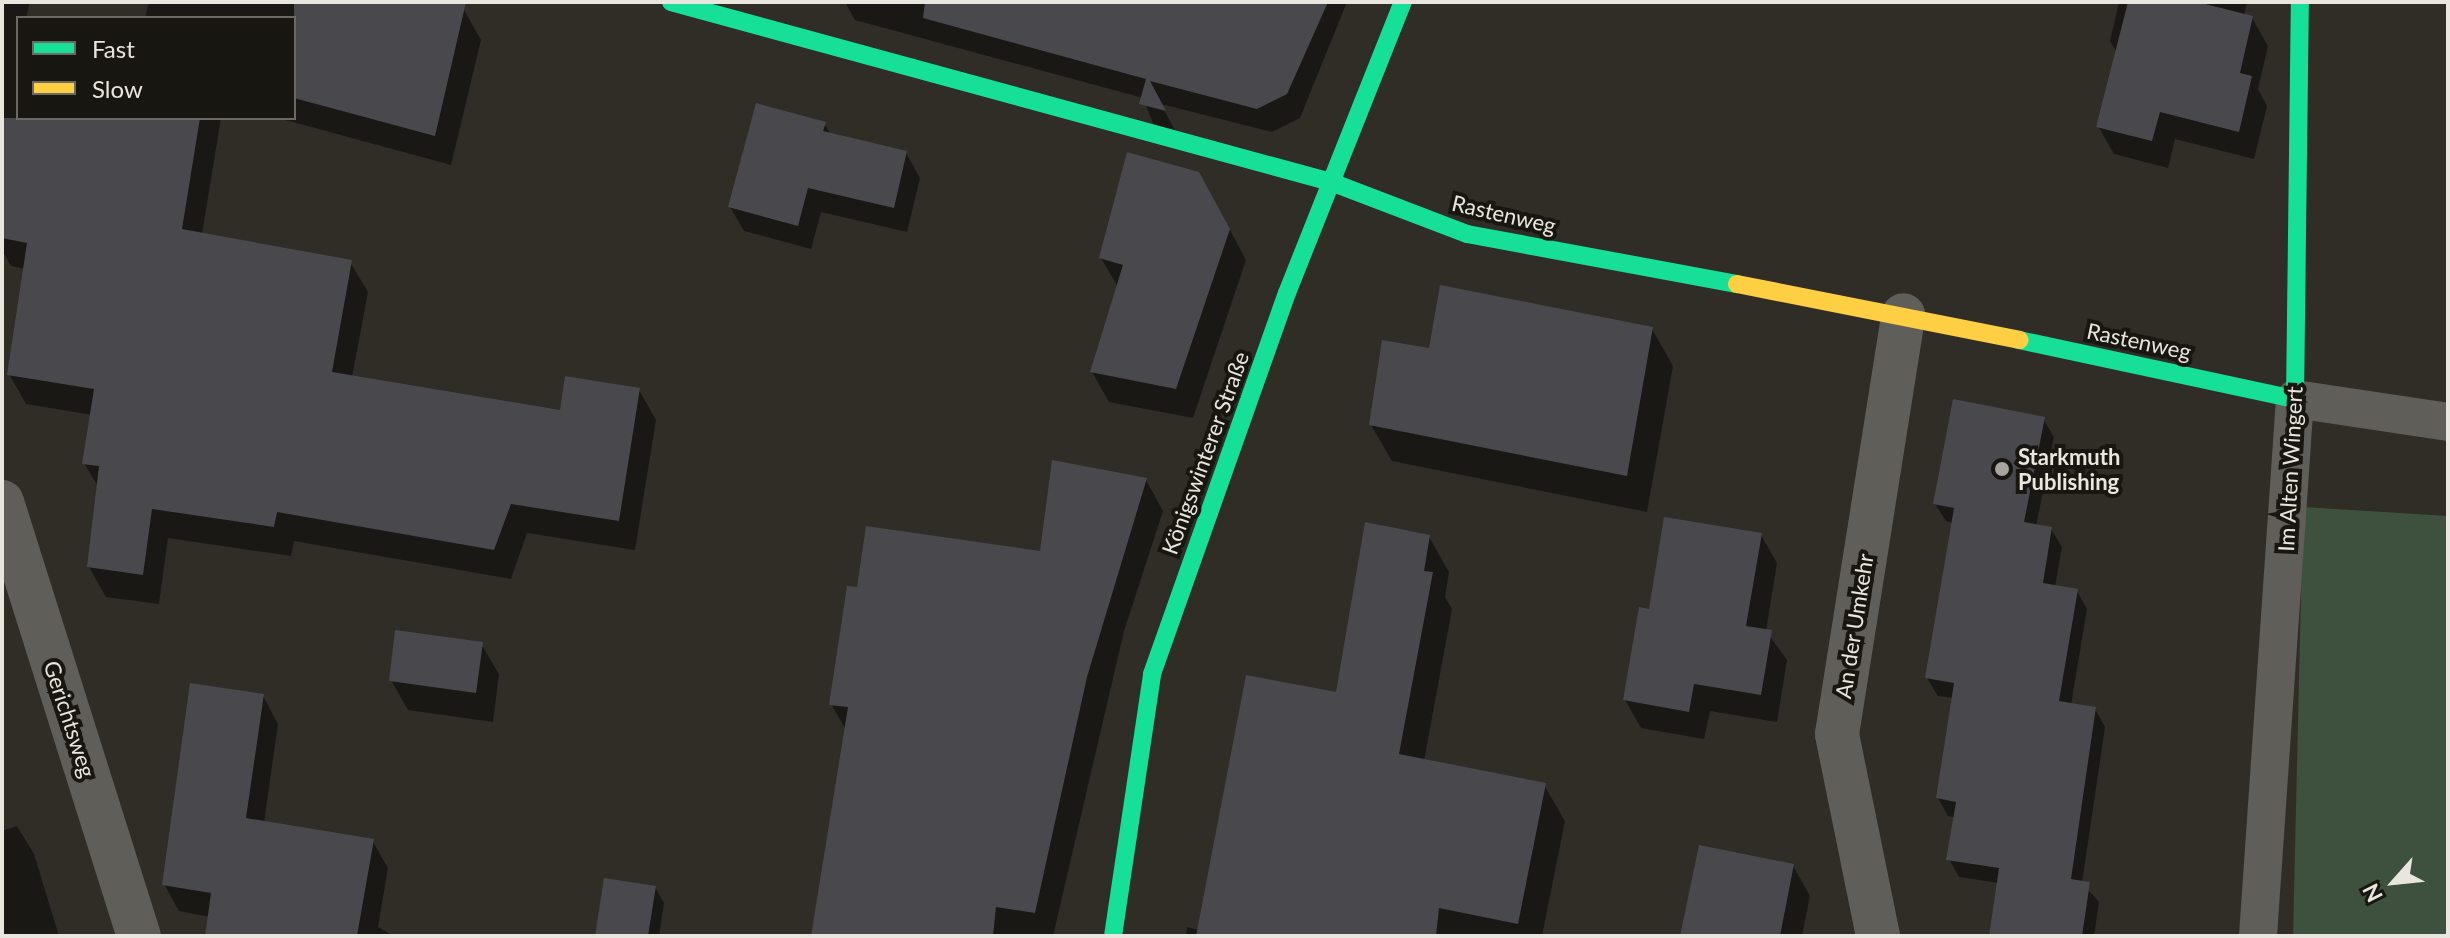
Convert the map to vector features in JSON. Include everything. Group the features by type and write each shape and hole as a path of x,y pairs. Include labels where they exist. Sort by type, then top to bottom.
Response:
{"street":[{"name":"Rastenweg","path":"671,2 1331,182 1467,234 1903,315 2295,399"},
{"name":"Königswinterer Straße","path":"1113,936 1152,674 1331,182 1403,2"},
{"name":"Im Alten Wingert","path":"2295,399 2300,2"},
{"name":"An der Umkehr","path":"1878,936 1837,734 1903,315"},
{"name":"Gerichtsweg","path":"2,502 139,936"}],"lane":[{"path":"2295,399 2448,422"},
{"name":"Im Alten Wingert","path":"2258,936 2295,399"}],"green space":[{"path":"2303,507 2448,516 2448,936 2293,936"}],"building":[{"path":"294,2 466,2 435,136 296,99"},
{"path":"925,2 1328,2 1287,94 1257,109 1150,81 1166,111 1139,104 1146,79 923,18"},
{"path":"2128,2 2197,2 2253,16 2240,73 2252,76 2239,132 2160,112 2152,141 2096,127"},
{"path":"756,103 826,122 823,131 907,151 894,208 808,188 798,226 728,207"},
{"path":"2,118 200,120 182,229 352,260 332,372 560,410 565,376 640,388 619,521 511,504 494,550 277,512 274,527 152,509 143,575 87,567 99,466 82,464 94,389 7,375 27,243 2,238"},
{"path":"1127,152 1199,172 1230,229 1176,389 1090,372 1123,265 1099,258"},
{"path":"1440,285 1653,327 1627,476 1369,425 1382,340 1429,348"},
{"path":"1953,399 2045,417 2024,522 2052,527 2043,583 2078,589 2059,701 2096,707 2071,879 2090,882 2082,936 1989,936 1999,868 1946,860 1956,802 1936,798 1954,683 1925,678 1954,508 1933,504"},
{"path":"1052,460 1147,478 1087,677 1035,913 996,907 993,936 811,936 848,707 829,705 847,586 857,587 866,526 1040,551"},
{"path":"1664,517 1762,533 1746,626 1772,630 1761,695 1694,684 1689,712 1623,700 1639,607 1649,609"},
{"path":"1365,522 1430,535 1424,571 1433,572 1399,754 1546,783 1518,924 1439,908 1436,936 1196,936 1246,675 1336,692"},
{"path":"395,630 483,642 476,693 389,681"},
{"path":"190,683 264,694 246,818 374,839 357,936 205,936 211,893 162,885"},
{"path":"1699,845 1794,864 1780,936 1680,936"},
{"path":"604,878 656,886 648,936 595,936"}],"traffic: fast":[{"path":"671,2 1331,182 1467,234 1737,284"},
{"path":"1113,936 1152,674 1287,293 1403,2"},
{"path":"2019,340 2295,399 2300,2"}],"traffic: slow":[{"path":"1737,284 2019,340"}],"place":[{"name":"Starkmuth Publishing","path":"2002,469"}]}
